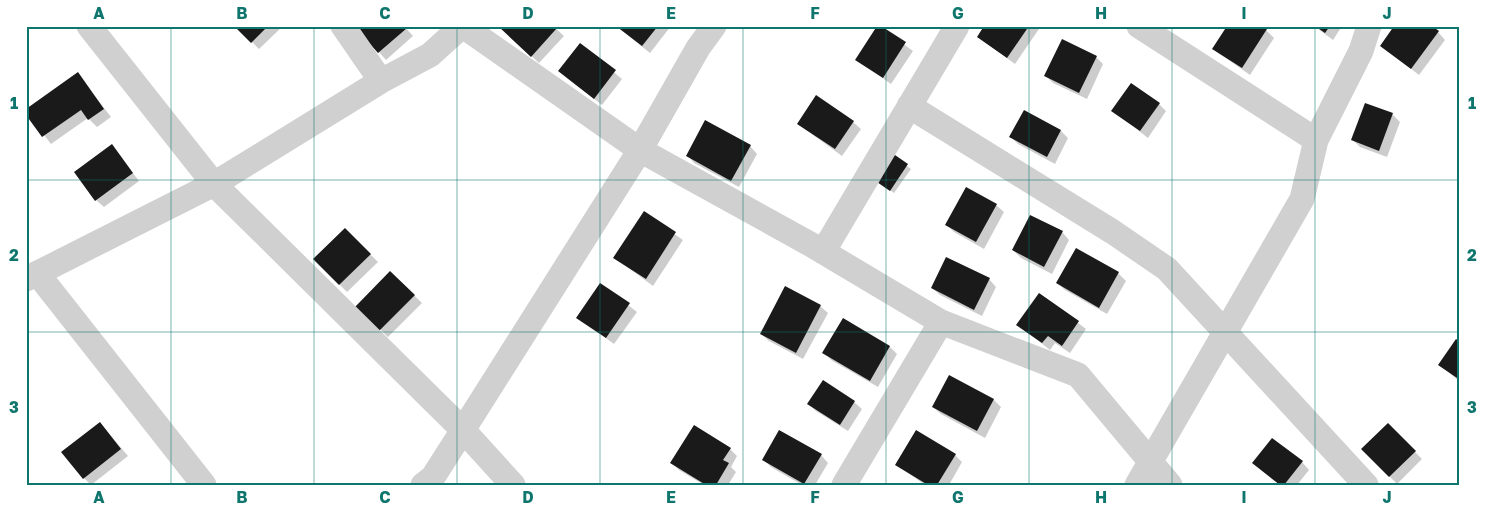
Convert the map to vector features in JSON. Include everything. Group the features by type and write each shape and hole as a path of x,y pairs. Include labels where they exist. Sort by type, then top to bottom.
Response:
{"street":[{"path":"89,26 214,184 463,430 513,485"},
{"path":"343,26 381,81"},
{"path":"204,485 32,276 214,184 381,81 430,55 463,26 640,150 823,252 941,322 1078,375 1170,485"},
{"path":"423,485 433,477 463,430 640,150 698,48 714,26"},
{"path":"823,252 957,26"},
{"path":"1139,26 1316,140"},
{"path":"1137,485 1302,199 1316,140 1361,50 1368,26"},
{"path":"909,106 1113,232 1167,269 1366,485"},
{"path":"844,485 941,322"}],"building":[{"path":"234,26 268,26 251,43"},
{"path":"354,26 405,26 407,28 378,53"},
{"path":"498,26 555,26 557,28 531,57"},
{"path":"616,26 658,26 642,46"},
{"path":"877,26 881,26 906,42 883,78 855,60"},
{"path":"984,26 1029,26 1007,58 977,37"},
{"path":"1227,26 1262,26 1267,29 1242,68 1212,49"},
{"path":"1315,26 1330,26 1325,33"},
{"path":"1394,26 1432,26 1439,31 1411,69 1380,46"},
{"path":"1062,39 1097,56 1079,93 1044,76"},
{"path":"580,43 616,70 594,99 558,71"},
{"path":"78,72 104,109 88,120 81,110 42,137 26,115 26,109"},
{"path":"1131,83 1160,103 1140,131 1111,111"},
{"path":"816,95 854,121 835,149 797,124"},
{"path":"1365,103 1393,113 1379,151 1351,140"},
{"path":"1024,110 1061,130 1047,157 1009,137"},
{"path":"705,120 751,145 731,181 686,156"},
{"path":"112,144 133,173 95,201 74,172"},
{"path":"892,153 908,164 890,191 874,180"},
{"path":"966,187 997,204 976,242 945,225"},
{"path":"644,211 676,232 646,279 613,258"},
{"path":"1030,215 1063,231 1044,267 1012,250"},
{"path":"345,228 371,254 339,285 313,259"},
{"path":"1076,248 1119,272 1099,308 1056,283"},
{"path":"946,257 990,278 974,310 931,288"},
{"path":"390,271 415,295 379,331 355,307"},
{"path":"600,283 630,303 606,338 576,318"},
{"path":"785,286 821,305 796,353 760,334"},
{"path":"1039,293 1079,321 1062,346 1048,336 1042,343 1016,325"},
{"path":"843,318 890,346 870,381 822,353"},
{"path":"1456,339 1460,342 1460,380 1438,365"},
{"path":"949,375 994,399 977,431 932,407"},
{"path":"823,380 855,401 840,425 807,404"},
{"path":"100,422 121,449 83,479 61,452"},
{"path":"1388,423 1416,451 1389,477 1361,449"},
{"path":"694,425 731,448 723,460 729,463 716,485 706,485 670,463"},
{"path":"779,430 822,454 804,484 762,460"},
{"path":"916,430 956,454 937,485 928,485 895,465"},
{"path":"1272,438 1303,461 1284,485 1280,485 1252,463"}]}
